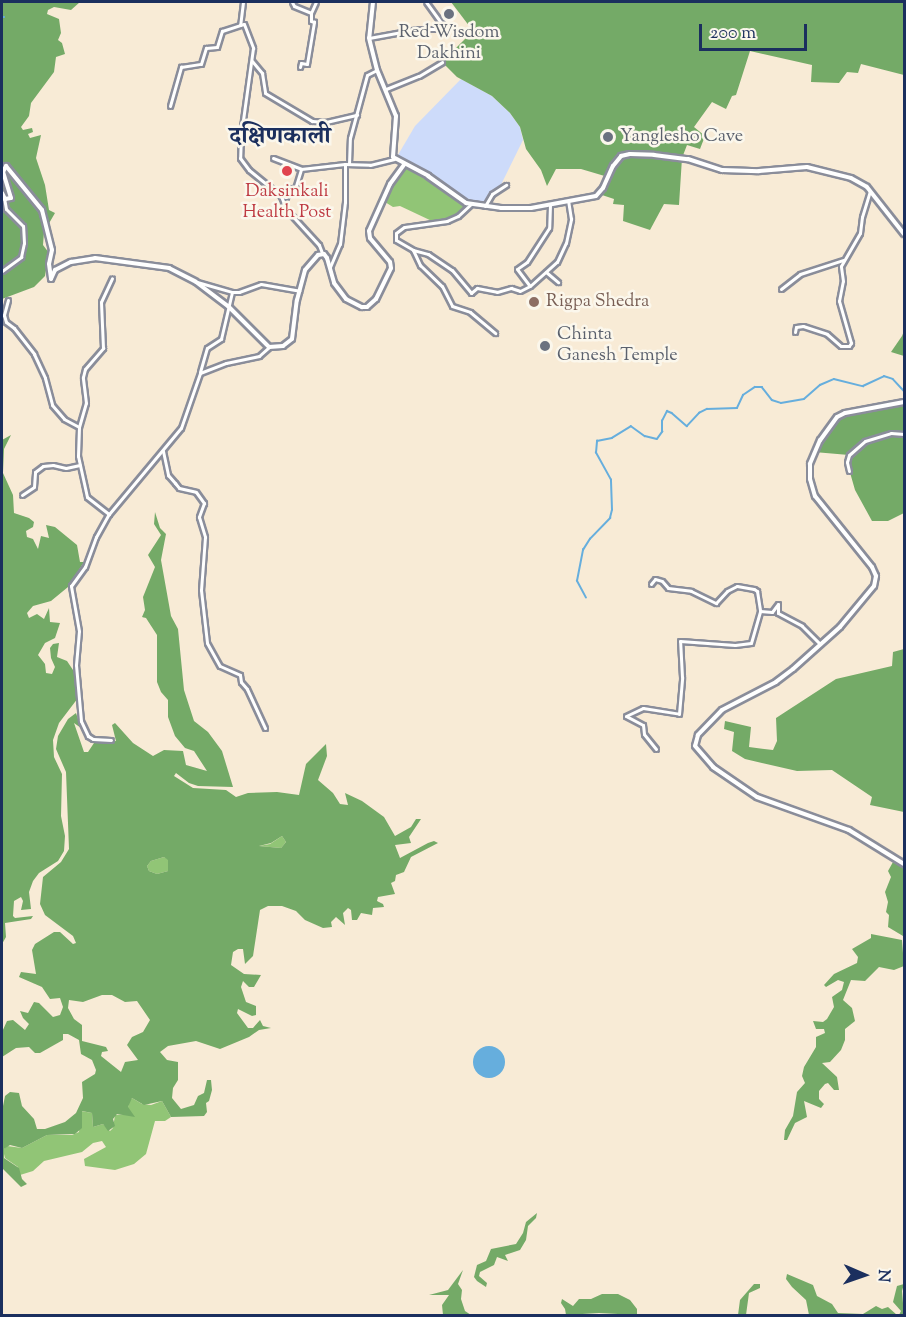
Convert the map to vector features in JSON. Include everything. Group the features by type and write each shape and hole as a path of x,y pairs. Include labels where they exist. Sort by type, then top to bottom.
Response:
{"main road":[{"path":"373,2 369,38 377,70 396,116 394,159 428,176 471,204 522,208 550,205 599,194 616,160 623,155 630,154 688,159 722,170 810,168 856,180 870,191 904,234"},
{"path":"2,193 4,198 9,200 12,197 3,172 6,166 42,212 52,250 49,264 51,279 55,270 71,262 95,258 169,268 196,282 228,306 269,347 283,346 292,339 299,291 305,270 322,253 330,267 334,284 346,298 362,307 367,307 376,298 391,268 390,262 370,238 369,231 390,184 404,165"},
{"path":"904,402 845,412 837,417 814,452 810,472 812,488 832,520 872,567 877,582 840,627 776,682 722,710 698,735 695,746 713,767 757,797 849,830 904,864"}],"street":[{"path":"240,25 243,2"},
{"path":"292,2 294,6 311,13"},
{"path":"300,67 301,63 308,64 314,22 310,21 311,13 316,2"},
{"path":"369,38 418,29 441,29 442,24 426,2"},
{"path":"170,106 180,67 201,64 206,48 217,47 222,31 244,24 253,48 241,134 240,158 254,175 286,198 290,188 295,189 301,169"},
{"path":"252,60 262,73 265,93 312,122 326,122 357,115"},
{"path":"386,89 419,76 442,62"},
{"path":"330,267 340,244 350,138 367,75 377,70"},
{"path":"273,158 301,169 346,164 370,165 394,159"},
{"path":"485,206 492,194 506,185"},
{"path":"795,332 796,327 803,326 827,334 842,346 849,346 851,343 839,301 843,260 860,233 870,191"},
{"path":"281,196 286,209 319,245 322,253"},
{"path":"2,272 21,257 24,243 23,226 6,209 4,198"},
{"path":"471,204 463,212 447,220 399,230 396,240 442,263 458,275 471,293 477,288 497,292 511,288 520,291 530,286 557,262 566,243 571,219 568,201"},
{"path":"530,286 517,269 527,262 549,228 550,205"},
{"path":"413,250 420,265 446,292 452,306 470,312 495,333"},
{"path":"782,289 800,274 843,260"},
{"path":"546,272 558,282"},
{"path":"109,514 87,497 77,447 79,427 86,404 83,377 85,369 103,348 101,303 112,278"},
{"path":"196,282 232,292 239,292 261,284 289,291 299,291"},
{"path":"111,740 93,739 88,736 81,721 76,665 79,631 71,586 85,567 96,537 109,514 143,470 163,451 185,422 207,348 221,339 232,292"},
{"path":"8,300 4,315 6,322 14,328 34,354 45,378 52,405 64,419 79,427"},
{"path":"200,373 226,363 259,356 269,347"},
{"path":"849,471 847,462 849,455 865,441 891,433 904,434"},
{"path":"163,451 168,475 179,488 196,492 204,503 199,518 205,537 201,590 207,643 220,666 240,675 241,682 248,689 265,728"},
{"path":"22,495 34,487 35,472 43,466 53,465 66,468 81,465"},
{"path":"651,584 655,579 662,581 668,588 691,591 716,603 727,591 743,586 757,591 760,610 751,643 735,645 680,641 682,677 679,714 643,708 626,716 643,725 644,734 656,749"},
{"path":"760,610 772,612 778,604 778,613 802,626 820,644"}],"shaded area":[{"path":"461,79 492,96 510,113 520,127 523,140 490,207 466,203 395,160 415,126"}],"green space":[{"path":"2,2 80,2 71,10 54,7 48,10 47,14 59,19 61,33 58,40 62,43 65,54 56,57 54,72 31,103 29,116 21,127 23,130 32,128 33,132 28,134 30,138 41,135 36,158 45,185 49,210 55,213 44,232 43,245 49,253 45,276 34,287 2,299"},
{"path":"451,2 904,2 904,75 861,64 858,73 847,72 839,83 811,82 812,65 750,51 736,95 732,96 726,109 712,102 694,127 705,136 700,149 687,145 682,158 679,205 664,204 650,230 623,221 624,205 613,204 614,199 599,194 608,177 581,169 556,169 547,186 541,170 526,149 520,127 510,113 492,96 457,77 442,62 473,31"},
{"path":"404,165 419,171 471,204 447,221 434,222 400,206 393,207 385,202"},
{"path":"904,331 904,356 891,352"},
{"path":"904,402 904,513 888,521 872,521 855,490 847,462 849,455 814,452 837,417"},
{"path":"11,435 4,449 3,473 13,495 14,513 34,522 33,527 26,531 27,537 33,539 38,549 41,536 49,538 46,525 55,527 77,545 80,562 84,562 68,587 51,601 33,606 27,613 29,618 37,614 44,619 49,608 50,622 60,623 55,638 45,643 38,655 45,664 46,673 52,674 55,667 50,648 53,644 59,643 57,657 67,661 75,673 78,698 59,723 53,740 54,757 62,774 61,816 65,836 64,851 58,861 39,873 33,881 29,892 31,909 21,910 23,901 21,897 14,901 13,916 15,918 33,916 31,919 5,923 6,937 2,944 2,440"},
{"path":"155,512 160,528 166,534 161,560 171,616 178,629 184,690 194,721 208,732 222,751 233,787 198,786 189,783 176,773 174,776 193,788 226,790 236,797 248,793 277,792 299,795 306,764 326,744 327,756 318,780 333,793 340,804 348,805 345,793 362,801 384,817 395,836 411,827 416,819 421,819 409,837 411,843 395,845 400,858 428,843 434,841 438,843 411,857 404,872 396,875 395,881 391,883 395,894 378,897 377,901 384,907 373,908 372,915 361,913 357,920 352,920 351,910 348,908 343,913 345,925 336,917 331,922 332,927 323,928 305,920 296,911 282,906 268,906 260,910 253,956 245,964 243,949 238,949 233,952 231,965 244,974 261,975 254,987 249,987 243,981 241,987 246,1002 256,1006 256,1015 252,1016 238,1009 237,1013 248,1028 253,1028 260,1020 263,1026 271,1028 259,1030 249,1037 220,1049 196,1041 168,1046 160,1052 167,1060 178,1062 178,1080 173,1088 172,1098 181,1109 194,1105 198,1096 204,1093 207,1080 211,1080 212,1090 209,1101 206,1103 207,1112 204,1116 171,1117 162,1101 144,1105 132,1098 128,1107 135,1117 117,1114 113,1119 115,1126 108,1131 103,1124 93,1127 92,1113 82,1111 82,1128 75,1134 47,1135 22,1148 10,1145 4,1149 4,1158 19,1168 22,1179 27,1184 21,1187 2,1168 2,1111 5,1096 10,1092 19,1093 22,1106 34,1119 37,1129 45,1129 65,1122 76,1113 83,1098 82,1082 95,1074 96,1070 92,1060 81,1054 79,1040 68,1034 63,1034 63,1040 40,1053 35,1053 29,1047 16,1048 2,1057 2,1032 7,1021 13,1020 25,1030 29,1024 20,1011 28,1013 34,1002 39,1003 53,1017 60,1015 63,1007 60,998 50,999 42,987 19,977 21,972 36,974 32,950 35,944 54,932 60,932 73,944 76,943 73,936 45,915 40,904 43,877 61,862 69,849 66,772 56,749 58,736 68,719 76,713 81,728 74,723 84,752 88,752 94,743 116,741 112,725 115,723 133,743 153,756 164,750 183,751 186,765 207,771 194,751 185,748 175,736 168,717 168,700 161,692 157,682 157,635 146,618 142,617 145,610 143,597 155,567 148,555 161,535 154,524","holes":["282,836 286,842 281,848 259,846 271,843","164,857 168,860 168,871 157,874 149,871 147,866 151,861","102,995 112,995 125,1002 137,1001 150,1020 143,1032 132,1037 127,1045 138,1060 125,1062 121,1072 101,1056 102,1052 108,1051 106,1047 82,1041 82,1025 74,1019 68,1008 69,1000 83,1002"]},
{"path":"904,649 904,812 870,805 872,797 832,770 797,771 745,759 732,751 734,732 724,729 725,721 751,727 749,747 773,750 777,741 776,718 836,679 892,666 893,652"},
{"path":"282,836 286,842 281,848 259,846 270,844"},
{"path":"164,857 168,859 168,871 157,874 149,871 147,866 151,861"},
{"path":"893,862 904,868 903,936 888,927 889,915 886,912 888,902 885,892 891,877 888,871"},
{"path":"871,934 902,940 904,966 894,970 879,967 865,981 851,980 843,1000 852,1008 855,1021 845,1029 845,1040 841,1050 830,1062 822,1063 837,1077 839,1090 834,1090 828,1083 825,1084 819,1091 819,1099 824,1104 821,1108 804,1101 807,1117 795,1123 787,1140 784,1140 785,1130 793,1116 797,1092 805,1083 802,1076 804,1067 816,1047 816,1037 825,1033 824,1029 816,1029 813,1021 823,1022 827,1019 834,1007 832,997 842,990 844,982 838,980 826,987 824,985 834,974 857,963 858,957 852,949 871,938"},
{"path":"132,1098 142,1104 151,1105 162,1101 171,1117 165,1121 155,1121 146,1154 134,1164 115,1170 85,1166 84,1159 106,1147 102,1141 93,1143 82,1152 44,1161 33,1171 20,1175 18,1167 5,1158 3,1150 7,1146 22,1148 47,1135 72,1135 79,1132 81,1111 92,1113 93,1127 103,1124 110,1131 113,1128 115,1115 127,1114 129,1101"},
{"path":"537,1213 536,1218 528,1226 526,1240 520,1250 505,1255 508,1261 497,1257 494,1265 480,1272 479,1276 487,1283 486,1287 477,1281 474,1277 477,1265 486,1261 491,1249 516,1244 523,1233 526,1222"},
{"path":"463,1270 458,1284 462,1290 461,1299 465,1311 471,1315 443,1315 442,1305 449,1295 429,1295 448,1290"},
{"path":"787,1274 813,1285 817,1296 832,1304 838,1313 863,1314 876,1306 882,1309 888,1307 897,1315 809,1315 806,1300 786,1279"},
{"path":"754,1284 760,1284 760,1288 749,1293 746,1315 738,1315 740,1300"},
{"path":"904,1284 902,1291 904,1315 899,1315 901,1311 893,1302 897,1286"},
{"path":"602,1294 618,1294 630,1300 637,1309 637,1315 599,1313 566,1315 561,1303 562,1299 573,1306 579,1299 591,1299"}],"water":[{"path":"489,1046 501,1050 505,1062 501,1074 489,1078 477,1074 473,1062 477,1050"}],"waterway":[{"path":"586,598 577,581 583,550 610,518 612,510 611,480 596,453 597,441 612,438 631,426 645,436 657,439 662,432 662,421 667,411 687,426 699,413 707,409 737,408 743,395 755,387 762,387 772,400 781,403 804,399 820,385 834,379 863,386 884,376 893,379 904,391"}],"place":[{"name":"Red Wisdom Dakhini","path":"449,14"},
{"name":"Yanglesho Cave","path":"608,137"},
{"name":"Daksinkali Health Post","path":"287,171"},
{"name":"Rigpa Shedra","path":"534,302"},
{"name":"Chinta Ganesh Temple","path":"545,346"}],"district":[{"name":"दक्षि‍णकाली","path":"280,138"}]}
